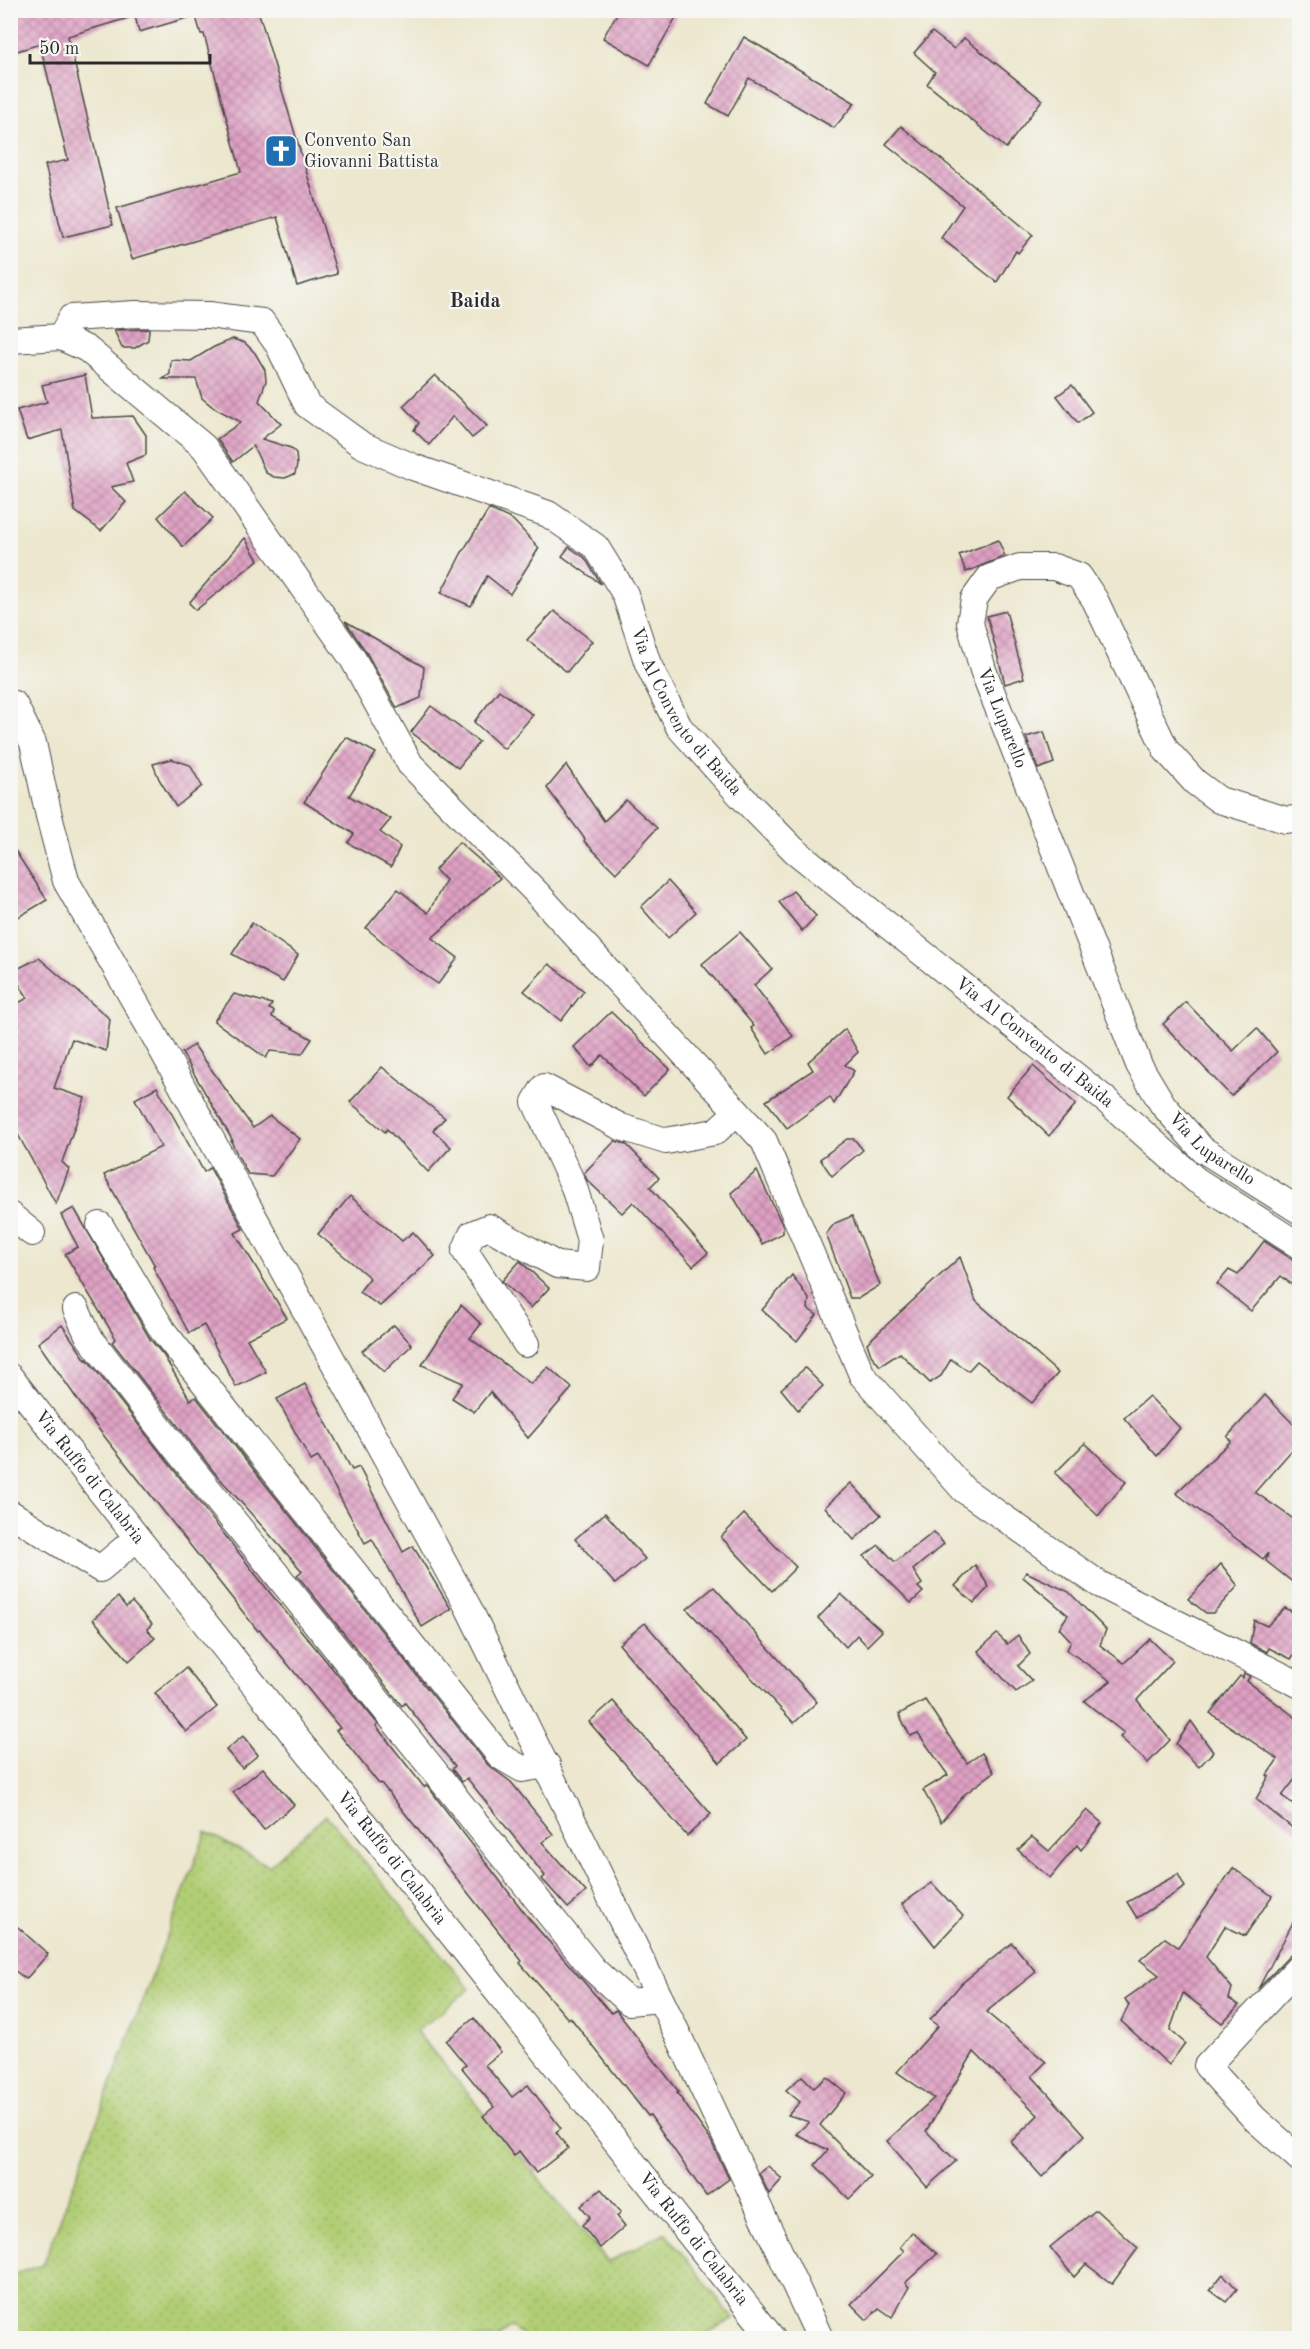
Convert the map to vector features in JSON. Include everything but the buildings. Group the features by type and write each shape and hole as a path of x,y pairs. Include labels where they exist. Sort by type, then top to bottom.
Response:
{"street":[{"name":"Via Al Convento di Baida","path":"61,337 71,318 135,314 209,315 262,322 279,346 307,405 362,445 413,466 548,514 596,547 625,594 648,664 679,727 741,796 794,850 1107,1101 1197,1180 1299,1246"},
{"path":"10,340 61,337 87,349 204,447 353,659 410,764 536,892 764,1141 862,1375 964,1490 1099,1584 1299,1685"},
{"name":"Via Luparello","path":"1299,818 1286,820 1219,800 1195,782 1166,750 1095,600 1079,576 1054,567 1020,567 989,578 974,598 970,623 983,670 1139,1065 1163,1105 1202,1149 1299,1211"},
{"path":"10,703 14,704 33,743 66,881 154,1035 392,1473 468,1607 660,1999 820,2338"},
{"path":"526,1344 465,1251 472,1234 489,1227 557,1265 587,1268 590,1240 574,1187 535,1102 544,1087 621,1127 666,1141 715,1132 737,1112"},
{"path":"10,1215 32,1233"},
{"path":"100,1225 163,1331 500,1756 522,1768 547,1765"},
{"path":"76,1309 89,1337 174,1446 593,1969 629,2002 660,1999"},
{"name":"Via Ruffo di Calabria","path":"10,1377 772,2338"},
{"path":"10,1513 100,1569 137,1538"},
{"path":"1299,1966 1207,2066 1254,2118 1299,2159"}],"green space":[{"path":"326,1815 470,1989 416,2031 608,2262 665,2232 734,2319 698,2338 526,2338 511,2327 498,2338 211,2338 203,2334 200,2338 11,2338 11,2275 43,2265 206,1832 269,1866"}],"place":[{"name":"Convento San Giovanni Battista","path":"281,151"}],"district":[{"name":"Baida","path":"475,302"}]}
